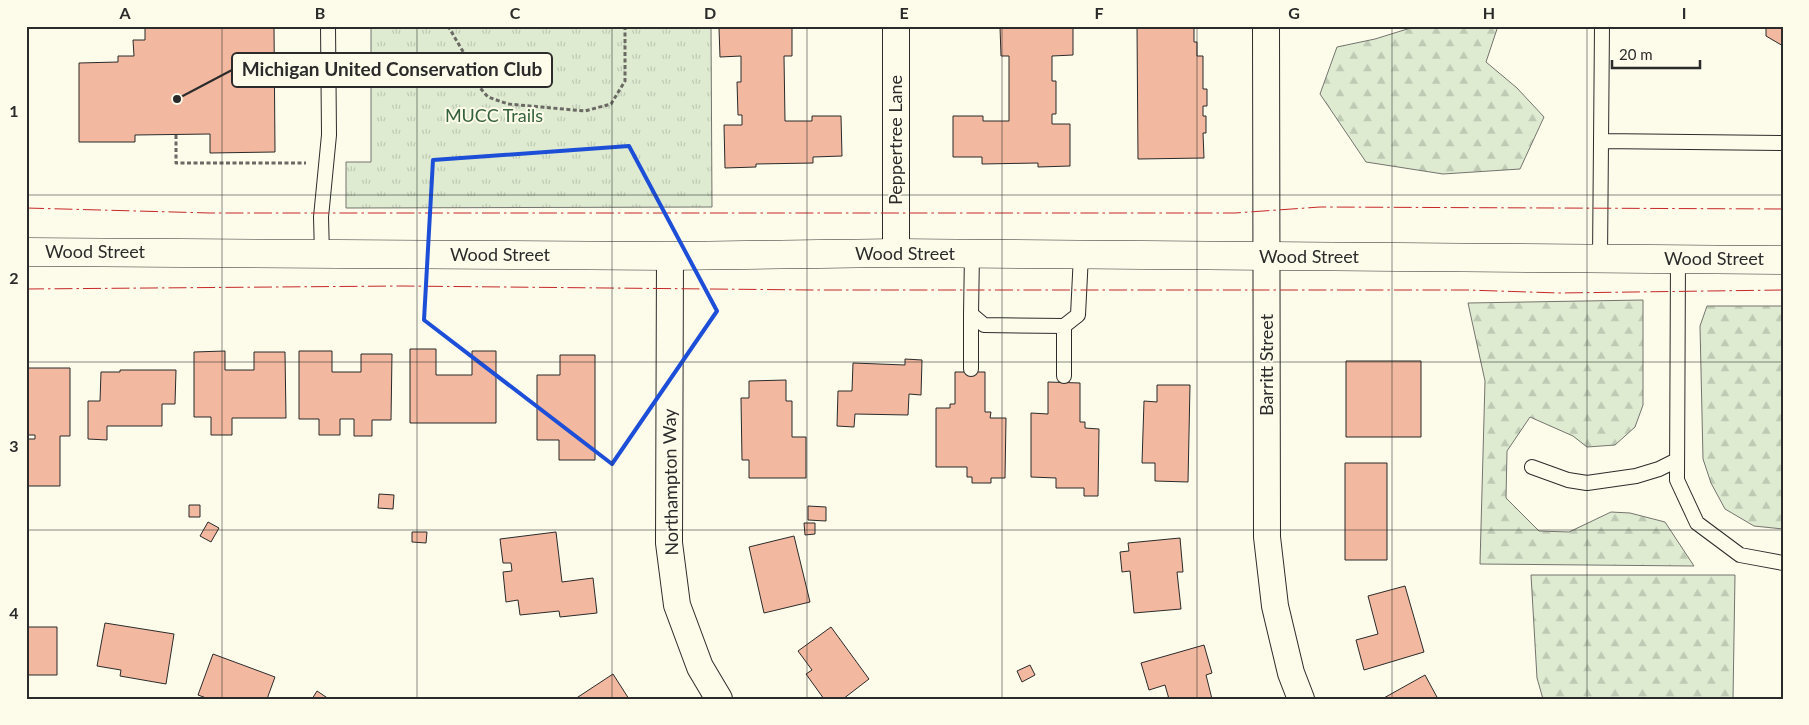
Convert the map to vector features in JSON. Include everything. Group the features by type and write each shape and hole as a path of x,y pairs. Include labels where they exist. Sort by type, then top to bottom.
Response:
{"street":[{"name":"Peppertree Lane","path":"896,26 896,253"},
{"name":"Barritt Street","path":"1266,26 1267,537 1275,606 1291,673 1301,699"},
{"name":"Wood Street","path":"26,252 670,256 896,253 1783,260"},
{"name":"Northampton Way","path":"670,256 669,544 677,605 700,667 719,699"}],"lane":[{"path":"322,254 321,217 328,135 328,26"},
{"path":"1600,259 1602,26"},
{"path":"1601,141 1783,143"},
{"path":"971,369 972,254"},
{"path":"971,314 984,325 1064,326 1078,315 1081,255"},
{"path":"1678,259 1677,480 1697,523 1740,555 1783,563"},
{"path":"1064,326 1064,376"},
{"path":"1532,467 1547,474 1587,483 1636,476 1677,460"}],"path":[{"path":"448,26 468,60 473,80 488,97 508,104 585,111 610,104 625,82 625,26"},
{"path":"176,135 176,163 327,163"}],"highlighted area":[{"path":"629,146 717,311 612,464 424,320 433,160"}],"green space":[{"name":"MUCC Trails","path":"371,26 711,26 712,207 346,208 346,162 371,162"},
{"path":"1417,26 1498,26 1486,62 1517,88 1544,117 1520,169 1443,174 1366,162 1320,94 1337,47 1375,39"},
{"path":"1643,300 1643,405 1635,427 1615,445 1587,447 1573,436 1530,417 1507,451 1506,498 1539,531 1569,532 1611,512 1630,513 1665,522 1694,566 1480,564 1485,381 1468,303"},
{"path":"1707,306 1783,306 1783,529 1754,526 1725,509 1711,483 1703,459 1700,326"},
{"path":"1531,575 1735,575 1733,699 1543,699 1537,678"}],"building":[{"path":"145,26 274,26 275,152 210,153 210,134 135,135 135,142 79,142 79,63 118,62 118,56 134,56 133,40 145,40"},
{"path":"1073,26 1073,55 1052,56 1052,81 1056,81 1056,114 1052,114 1052,124 1070,124 1070,166 1038,167 1038,163 982,164 982,157 953,157 953,116 983,116 983,121 1009,121 1009,56 1001,56 1000,27"},
{"path":"1137,26 1194,26 1194,42 1197,42 1197,56 1203,56 1203,89 1207,89 1207,106 1203,106 1203,116 1206,116 1206,133 1203,133 1204,158 1138,159"},
{"path":"1766,26 1783,26 1783,46 1766,36"},
{"path":"792,27 792,56 784,56 785,121 812,121 812,116 841,116 842,156 813,157 813,163 756,164 756,167 725,168 724,125 742,125 742,115 738,115 737,82 741,82 741,56 720,57 719,28"},
{"path":"410,349 436,349 436,375 472,375 472,351 496,351 496,423 410,423"},
{"path":"225,351 225,370 254,370 254,352 285,352 286,418 232,418 232,435 211,435 211,417 194,417 194,352"},
{"path":"299,351 332,351 332,372 361,372 361,354 392,354 391,420 372,420 372,436 354,436 354,419 340,419 340,435 319,435 319,419 299,419"},
{"path":"560,355 595,355 595,460 559,460 559,440 537,440 537,375 560,375"},
{"path":"905,359 922,360 921,395 909,394 908,415 855,414 854,427 837,426 838,391 852,391 853,363 905,365"},
{"path":"1346,361 1421,361 1421,437 1346,437"},
{"path":"26,368 70,368 70,436 60,436 60,486 26,486 26,439 35,439 35,435 26,435"},
{"path":"120,370 176,370 175,404 162,404 162,426 107,426 107,440 88,439 88,401 100,401 101,372 120,372"},
{"path":"955,372 985,372 985,412 991,412 990,418 1006,418 1005,478 991,478 991,483 972,483 972,477 967,477 967,467 936,467 936,408 950,408 950,404 955,404"},
{"path":"786,380 786,401 792,401 792,437 806,437 806,478 749,478 749,460 742,460 741,398 749,398 749,381"},
{"path":"1048,382 1080,383 1080,422 1085,422 1085,428 1099,429 1098,496 1084,496 1084,488 1056,488 1056,478 1031,477 1031,413 1048,414"},
{"path":"1157,385 1190,385 1188,482 1155,481 1155,463 1142,463 1144,401 1157,402"},
{"path":"1345,463 1387,463 1387,560 1345,560"},
{"path":"379,494 394,495 393,509 378,508"},
{"path":"189,505 200,505 200,517 189,517"},
{"path":"808,506 826,507 826,521 808,520"},
{"path":"208,522 219,528 211,542 200,536"},
{"path":"804,523 815,523 815,534 805,535"},
{"path":"412,532 427,532 426,543 412,542"},
{"path":"556,532 562,582 593,578 597,613 560,617 559,611 520,615 518,600 506,602 503,572 512,571 511,563 503,563 500,539"},
{"path":"794,536 810,602 764,613 749,547"},
{"path":"1180,538 1183,572 1177,572 1181,609 1134,613 1130,571 1122,572 1120,552 1129,551 1128,543"},
{"path":"1405,586 1424,652 1364,670 1356,640 1378,634 1368,596"},
{"path":"105,623 174,634 166,684 120,676 121,670 97,666"},
{"path":"26,627 57,627 57,675 26,675"},
{"path":"831,627 869,679 843,699 824,699 806,674 812,670 798,651"},
{"path":"1204,645 1212,673 1206,675 1212,699 1169,699 1165,685 1149,690 1141,663"},
{"path":"213,654 275,677 267,699 209,699 198,695"},
{"path":"1030,665 1035,675 1022,682 1017,671"},
{"path":"613,674 629,699 575,699"},
{"path":"1425,675 1438,699 1382,699"},
{"path":"317,691 329,699 312,699"}],"power":[{"path":"26,208 210,213 1235,213 1320,207 1783,209"},
{"path":"26,289 401,286 813,290 1467,290 1559,293 1783,290"}],"place":[{"name":"Michigan United Conservation Club","path":"177,99"}]}
